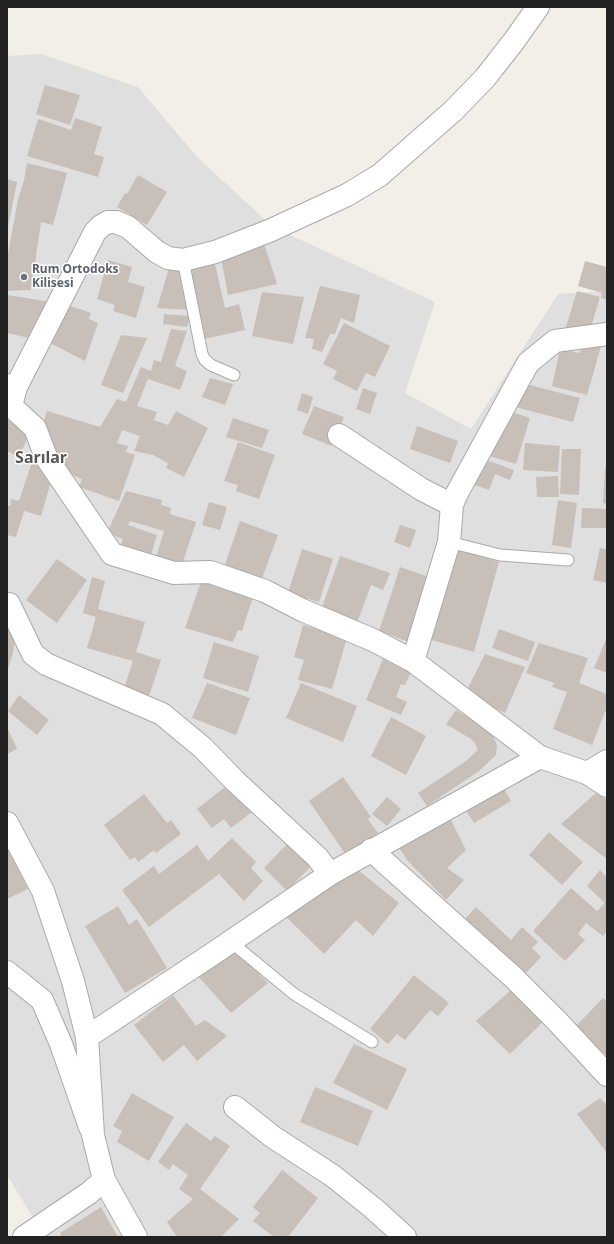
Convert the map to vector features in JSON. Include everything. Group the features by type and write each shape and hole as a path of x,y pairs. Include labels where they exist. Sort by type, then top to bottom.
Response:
{"street":[{"path":"538,7 485,78 453,112 380,175 347,195 269,231 215,252 182,260 168,258 157,252 128,226 116,222 108,222 101,226 95,232 11,386 11,406 35,428 46,457 112,554 174,573 210,572 265,591 302,610 373,640 413,661 540,758 587,773 607,786"},
{"path":"413,661 449,542 452,504 528,363 556,341 607,334"},
{"path":"339,435 421,489 452,504"},
{"path":"9,604 33,654 46,664 162,714 203,748 235,781 316,857 330,874"},
{"path":"88,1037 330,874 540,758"},
{"path":"587,773 607,761"},
{"path":"7,823 42,890 73,981 88,1037 93,1135"},
{"path":"371,850 513,977 557,1021 607,1075"},
{"path":"7,972 42,1000 61,1044 93,1135 104,1180 136,1237"},
{"path":"235,1107 273,1137 333,1176 373,1208 405,1237"},
{"path":"24,1237 89,1193 104,1180"}],"lane":[{"path":"182,260 202,354 205,360 211,365 234,375"},
{"path":"449,542 500,555 568,560"},
{"path":"231,942 294,994 372,1042"}],"shaded area":[{"path":"41,54 138,87 198,158 273,227 435,302 405,393 471,429 558,294 607,291 607,1237 45,1237 7,1175 7,56"}],"building":[{"path":"45,85 80,95 70,125 36,114"},
{"path":"75,118 102,127 94,154 104,157 98,177 27,156 38,119 71,130"},
{"path":"27,163 67,173 53,225 41,222 31,290 7,291 7,259 18,200"},
{"path":"138,175 167,192 147,225 117,207 125,193 127,194"},
{"path":"7,179 17,182 8,227 7,227"},
{"path":"263,240 277,284 228,295 221,258"},
{"path":"108,260 132,267 128,282 145,287 136,318 113,311 115,305 97,299"},
{"path":"585,261 607,267 607,300 601,298 602,293 578,286"},
{"path":"215,264 225,308 239,304 245,330 204,339 188,270"},
{"path":"169,268 181,271 191,310 157,308"},
{"path":"320,286 360,295 354,323 341,318 335,334 330,334 322,352 312,349 314,339 305,338"},
{"path":"577,291 600,297 589,334 566,327"},
{"path":"262,292 304,297 293,344 252,336"},
{"path":"7,295 52,302 38,340 7,333"},
{"path":"65,304 91,313 89,319 98,323 85,361 46,341"},
{"path":"164,314 190,316 187,327 163,324"},
{"path":"344,323 390,346 375,377 366,373 357,391 333,379 337,371 323,364"},
{"path":"171,329 187,331 175,366 187,371 180,390 148,379 137,406 157,412 154,420 168,425 176,411 208,428 184,477 166,468 168,463 153,455 134,451 140,436 122,430 117,443 128,446 126,452 135,455 119,501 79,487 82,479 66,472 54,460 56,450 50,448 40,434 47,411 100,427 117,399 126,402 141,367 151,371 154,360 161,362"},
{"path":"121,335 147,338 123,393 101,385"},
{"path":"584,339 602,343 587,395 552,386 560,349 580,353"},
{"path":"210,378 233,384 225,405 202,397"},
{"path":"522,383 580,398 573,422 515,407"},
{"path":"363,388 377,393 370,414 356,409"},
{"path":"302,393 313,397 308,414 297,410"},
{"path":"314,406 344,417 332,446 302,434"},
{"path":"506,410 530,418 516,464 489,456"},
{"path":"233,418 269,430 262,448 226,437"},
{"path":"7,420 31,430 19,457 7,451"},
{"path":"417,426 458,441 450,463 410,449"},
{"path":"238,442 275,455 259,499 236,491 238,485 224,481"},
{"path":"525,443 560,446 558,472 523,470"},
{"path":"562,449 581,449 579,495 560,494"},
{"path":"481,458 514,470 510,480 495,474 489,490 472,484"},
{"path":"33,459 45,463 52,478 41,516 24,511 16,537 7,535 7,506 10,506 11,499 19,501"},
{"path":"605,468 607,468 607,504 603,503"},
{"path":"558,476 559,497 537,497 536,477"},
{"path":"126,491 162,500 161,505 171,508 170,514 196,522 182,565 156,557 164,531 130,521 128,525 157,535 151,555 121,545 123,539 107,533"},
{"path":"558,500 577,503 571,548 552,545"},
{"path":"209,502 227,507 220,530 202,525"},
{"path":"582,508 607,509 607,528 581,528"},
{"path":"240,521 278,535 260,584 223,570"},
{"path":"400,525 416,530 410,548 394,542"},
{"path":"600,548 607,549 607,583 593,580"},
{"path":"302,549 333,559 319,602 288,593"},
{"path":"455,549 499,562 474,652 428,639"},
{"path":"340,556 390,573 383,590 371,585 357,623 321,610"},
{"path":"57,559 87,580 57,623 26,600"},
{"path":"400,567 429,577 409,642 379,631"},
{"path":"203,576 255,591 242,631 238,630 233,642 185,628"},
{"path":"92,577 105,581 98,609 145,622 136,652 161,660 148,699 123,691 133,661 87,648 96,617 83,613"},
{"path":"303,625 347,638 332,689 298,680 304,660 294,657"},
{"path":"7,629 16,631 13,653 7,672"},
{"path":"499,629 535,642 528,661 492,648"},
{"path":"607,637 607,673 594,668"},
{"path":"214,642 259,656 248,692 203,678"},
{"path":"539,643 588,658 579,683 607,694 607,707 592,745 553,729 567,692 552,687 554,683 526,673"},
{"path":"485,654 525,667 505,713 465,694"},
{"path":"383,659 411,672 405,685 401,684 396,697 407,702 401,715 366,700"},
{"path":"207,683 250,698 236,735 192,718"},
{"path":"301,683 357,706 343,742 286,718"},
{"path":"19,695 49,720 37,735 8,711"},
{"path":"456,710 480,725 493,736 497,745 496,755 479,771 427,806 418,793 466,761 478,750 475,743 471,739 446,724"},
{"path":"391,717 426,736 406,775 371,756"},
{"path":"7,727 17,749 7,754"},
{"path":"343,777 371,817 368,819 378,833 346,855 309,801"},
{"path":"230,783 257,808 231,828 224,819 212,828 197,809"},
{"path":"502,785 511,801 474,823 465,809"},
{"path":"596,793 607,800 607,859 561,824"},
{"path":"144,794 167,823 171,820 181,834 156,853 154,850 138,862 135,857 130,860 104,825"},
{"path":"387,797 401,809 387,826 372,814"},
{"path":"448,814 466,850 447,868 464,880 446,900 407,860 396,843"},
{"path":"549,832 583,862 562,885 529,855"},
{"path":"7,833 28,870 21,875 28,889 7,899"},
{"path":"232,838 256,862 251,868 263,881 244,901 219,874 149,927 122,890 154,866 159,874 197,845 208,861"},
{"path":"289,842 312,865 287,891 264,868"},
{"path":"353,866 399,903 373,936 356,920 324,954 281,912"},
{"path":"600,870 606,877 607,876 607,931 603,936 586,923 578,934 585,940 565,961 533,931 571,888 597,911 605,903 587,886"},
{"path":"118,906 129,925 137,919 167,968 125,993 85,926"},
{"path":"476,907 511,940 522,927 538,942 532,948 541,957 523,976 465,919"},
{"path":"231,946 268,983 231,1013 196,974"},
{"path":"414,975 449,1003 438,1016 430,1010 405,1040 397,1034 388,1044 370,1029"},
{"path":"512,989 547,1018 510,1054 476,1021"},
{"path":"173,995 196,1026 205,1020 227,1036 197,1061 184,1045 163,1062 134,1025"},
{"path":"603,998 607,1001 607,1057 576,1026"},
{"path":"354,1044 407,1069 387,1110 333,1083"},
{"path":"315,1087 373,1111 358,1146 300,1122"},
{"path":"132,1093 174,1117 149,1161 117,1142 122,1131 113,1126"},
{"path":"600,1098 607,1105 607,1153 577,1114"},
{"path":"186,1123 211,1141 215,1136 230,1146 200,1189 239,1219 221,1237 177,1237 167,1222 193,1199 179,1189 188,1175 173,1164 169,1170 158,1162"},
{"path":"282,1170 318,1198 288,1237 274,1237 253,1221 260,1213 253,1207"},
{"path":"101,1207 118,1237 62,1237 60,1233"}],"place":[{"name":"Rum Ortodoks Kilisesi","path":"24,277"}],"district":[{"name":"Sarılar","path":"41,458"}]}
